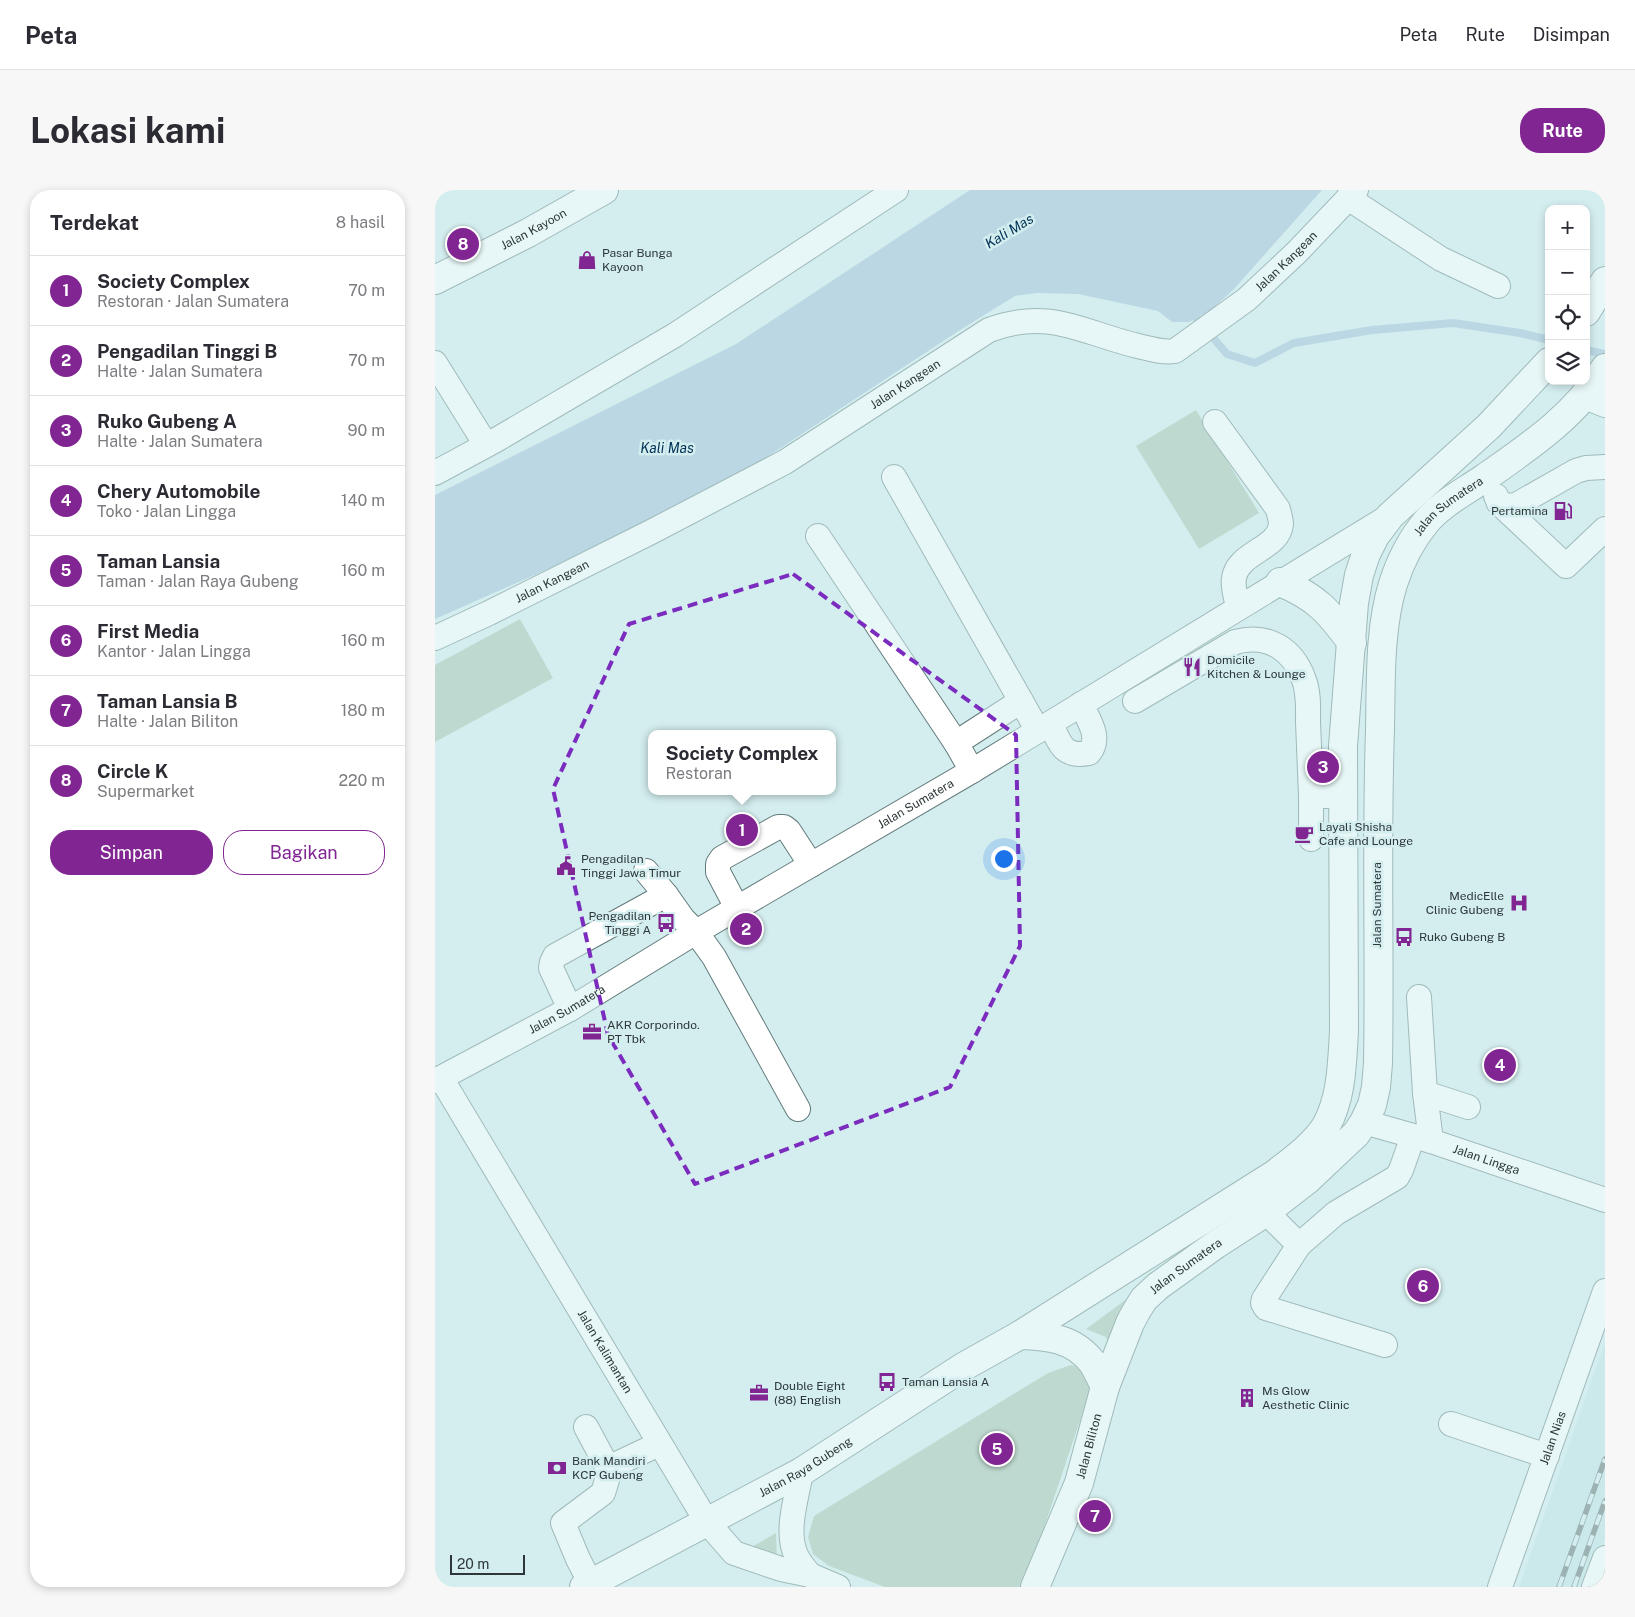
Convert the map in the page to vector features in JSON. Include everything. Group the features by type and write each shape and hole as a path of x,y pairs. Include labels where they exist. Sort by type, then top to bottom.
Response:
{"main road":[{"name":"Jalan Kayoon","path":"435,280 528,233 604,190"},
{"path":"1590,305 1605,281"},
{"name":"Jalan Sumatera","path":"1020,1335 1275,1174 1311,1144 1325,1127 1334,1107 1339,1086 1343,1038 1343,746 1354,603 1359,575 1375,536 1390,516 1489,426 1545,367"},
{"name":"Jalan Sumatera","path":"1105,1387 1130,1323 1144,1299 1158,1286 1215,1245 1267,1212 1345,1145 1364,1122 1372,1104 1376,1087 1378,1062 1377,807 1385,628 1393,585 1402,561 1413,540 1428,520 1448,503 1559,423 1599,387"},
{"path":"1281,582 1301,590 1313,599 1327,612 1352,643"},
{"path":"1020,1335 1054,1337 1071,1346 1092,1362 1105,1387"},
{"name":"Jalan Raya Gubeng","path":"588,1585 801,1472 963,1367 1020,1335"},
{"name":"Jalan Biliton","path":"1035,1587 1079,1482 1105,1387"}],"street":[{"path":"435,473 675,335 896,190"},
{"path":"1352,194 1441,259 1498,286"},
{"name":"Jalan Kangean","path":"435,638 651,532 785,462 989,330 1019,321 1043,320 1088,330 1120,342 1166,352 1175,352 1247,299 1297,252 1352,194"},
{"path":"435,362 486,445"},
{"path":"1215,422 1278,509 1281,524 1279,532 1272,541 1243,562 1235,571 1229,614 1235,642"},
{"path":"1499,503 1509,506 1516,505 1576,471 1586,468 1605,468"},
{"path":"1487,476 1499,503 1566,566 1605,529"},
{"path":"894,477 1021,701 1067,751 1079,755 1089,753 1094,747 1095,736 1081,704"},
{"name":"Jalan Sumatera","path":"438,1080 570,1009 696,932 972,771 1390,516"},
{"path":"818,536 956,743 972,771"},
{"path":"1112,686 1132,706 1235,642 1255,638 1267,640 1279,646 1289,654 1298,666 1305,682 1311,796 1311,839"},
{"path":"956,743 1021,701"},
{"path":"1311,796 1342,796"},
{"path":"737,908 718,872 718,864 723,858 778,827 784,827 789,831 811,865"},
{"path":"646,871 714,957 798,1109"},
{"path":"570,1009 551,968 555,956 666,895"},
{"path":"1385,1345 1264,1307 1263,1299 1299,1245 1336,1213 1397,1177 1422,1138 1425,1092 1419,997"},
{"name":"Jalan Kalimantan","path":"438,1080 707,1522 734,1552 781,1569 810,1575 838,1587"},
{"path":"1425,1092 1469,1107"},
{"name":"Jalan Lingga","path":"1364,1122 1422,1138 1605,1200"},
{"path":"1267,1212 1299,1245"},
{"name":"Jalan Nias","path":"1500,1587 1605,1291"},
{"path":"1451,1424 1547,1456"},
{"path":"586,1427 608,1468 607,1480 603,1493 563,1523 588,1585"},
{"path":"608,1468 659,1444"},
{"path":"801,1472 792,1522 792,1541 796,1556 810,1575"},
{"path":"1594,1587 1605,1558"}],"highlighted area":[{"path":"793,574 1016,735 1020,946 950,1087 695,1184 608,1035 553,789 629,624"}],"shaded area":[{"path":"1605,1342 1605,1538 1588,1587 1519,1587"}],"green space":[{"path":"1196,410 1259,513 1199,549 1136,446"},
{"path":"520,619 553,678 435,742 435,665"},
{"path":"1135,1293 1112,1353 1106,1337 1086,1329"},
{"path":"1071,1365 1088,1369 1093,1382 1024,1587 885,1587 829,1566 813,1554 808,1537 814,1516 1048,1373"},
{"path":"776,1533 777,1563 750,1548"}],"water":[{"name":"Kali Mas","path":"970,190 1322,190 1234,289 1210,311 1189,322 1172,322 1158,311 1078,294 1037,293 1015,296 960,330 697,503 435,619 435,495 736,344"}],"waterway":[{"path":"1190,311 1227,354 1255,363 1294,343 1372,330 1453,323 1520,333 1545,339"},
{"path":"1590,351 1605,354"}],"railway":[{"path":"1559,1587 1605,1459"},
{"path":"1574,1587 1605,1501"}],"place":[{"name":"Circle K","path":"463,244"},
{"name":"Pasar Bunga Kayoon","path":"587,260"},
{"name":"Pertamina","path":"1563,511"},
{"name":"Domicile Kitchen & Lounge","path":"1192,667"},
{"name":"Ruko Gubeng A","path":"1323,767"},
{"name":"Society Complex","path":"742,830"},
{"name":"Layali Shisha Cafe and Lounge","path":"1304,834"},
{"name":"Pengadilan Tinggi Jawa Timur","path":"566,866"},
{"name":"MedicElle Clinic Gubeng","path":"1519,903"},
{"name":"Pengadilan Tinggi A","path":"666,923"},
{"name":"Pengadilan Tinggi B","path":"746,929"},
{"name":"Ruko Gubeng B","path":"1404,937"},
{"name":"AKR Corporindo. PT Tbk","path":"592,1032"},
{"name":"Chery Automobile","path":"1500,1065"},
{"name":"First Media","path":"1423,1286"},
{"name":"Taman Lansia A","path":"887,1382"},
{"name":"Double Eight (88) English","path":"759,1393"},
{"name":"Ms Glow Aesthetic Clinic","path":"1247,1398"},
{"name":"Taman Lansia","path":"997,1449"},
{"name":"Bank Mandiri KCP Gubeng","path":"557,1468"},
{"name":"Taman Lansia B","path":"1095,1516"}]}
